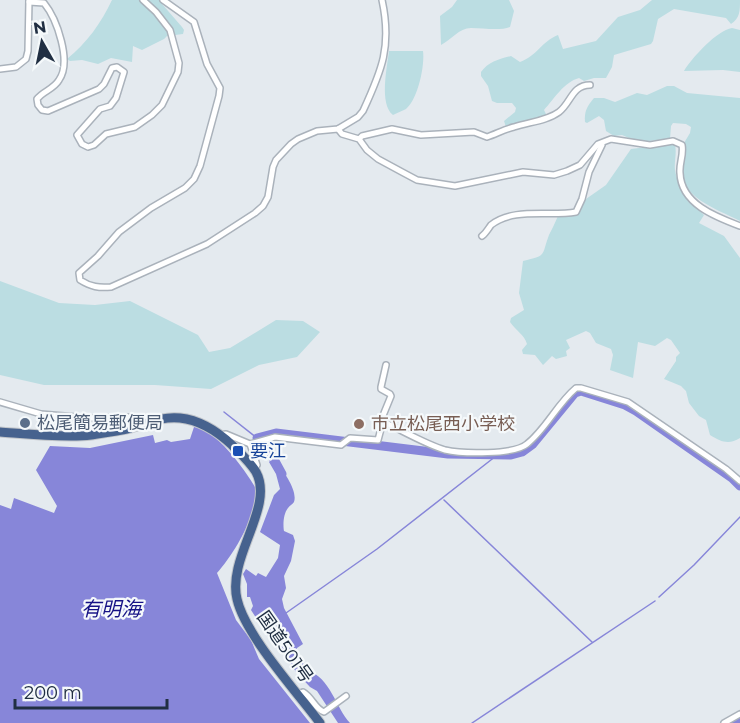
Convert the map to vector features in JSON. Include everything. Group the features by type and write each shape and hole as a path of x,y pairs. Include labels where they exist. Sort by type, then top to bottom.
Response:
{"highway":[{"name":"国道501号","path":"0,432 88,435 152,421 171,418 187,419 220,435 241,454 260,480 261,497 238,567 236,597 251,630 321,723"}],"street":[{"path":"0,69 16,67 26,59 29,1 44,3 56,23 64,58 64,70 59,80 37,99 38,105 42,110 48,111 94,92 104,84 112,68 117,67 124,72 116,98 110,106 100,110 77,135 82,144 88,147 94,145 106,134 135,127 162,105 178,72 179,63 170,30 143,0"},
{"path":"163,0 194,22 207,64 220,88 200,166 194,179 185,188 151,208 119,232 79,273 80,280 89,286 111,287 216,240 263,206 268,197 276,160 291,144 298,138 317,131 338,129 358,117 382,70 387,30 382,0"},
{"path":"359,139 362,136 392,129 421,135 474,132 487,137 555,115 562,110 575,90 584,85 590,85"},
{"path":"338,129 342,134 359,139 378,159 417,180 455,186 523,172 554,175 580,165 598,144 615,139 650,144 679,142 683,150 680,172 685,192 704,210 740,226"},
{"path":"482,236 491,225 513,215 560,215 576,212 601,144"},
{"path":"220,435 226,434 252,443 270,437 341,445 350,438 378,440 383,423 382,418 391,396 381,389 387,365"},
{"path":"383,423 445,450 514,451 529,443 568,396 576,388 581,388 628,402 740,481"},
{"path":"0,402 41,414 88,418 139,417 152,421"},
{"path":"252,443 257,465 254,469"},
{"path":"298,694 303,692 308,695 320,711 326,711 346,696"},
{"path":"724,723 740,714"}],"shaded area":[{"path":"112,0 164,0 162,4 182,27 183,34 167,36 142,50 133,46 132,62 111,58 98,64 67,59 93,32"},
{"path":"457,0 509,0 514,11 510,27 467,29 441,45 440,16"},
{"path":"652,0 740,0 740,11 731,24 726,18 674,9 658,19 651,44 614,55 612,67 606,78 574,80 560,91 544,110 547,116 506,127 504,121 515,112 516,108 512,103 492,101 488,86 481,76 481,72 490,63 511,56 520,62 558,35 563,49 596,41 618,17 640,10"},
{"path":"732,28 740,30 740,72 684,71 712,39"},
{"path":"389,51 423,51 422,73 414,98 406,109 393,115 386,103 385,94"},
{"path":"667,86 674,86 687,93 740,98 740,221 701,201 686,186 681,177 679,163 691,127 686,124 673,123 670,139 638,142 622,135 614,136 606,131 604,120 599,116 585,122 586,109 594,98 604,98 615,102 637,93 647,95"},
{"path":"675,145 675,170 679,183 704,215 699,223 724,236 740,258 740,438 729,442 721,441 710,435 706,420 699,416 689,403 686,391 681,386 664,379 680,353 671,340 667,338 655,346 638,342 633,378 610,370 613,355 611,349 596,343 586,331 566,340 570,348 566,351 567,356 556,359 552,356 543,365 535,355 523,354 522,350 527,344 526,341 510,322 511,318 524,310 519,293 523,261 542,254 558,216 580,210 586,199 606,185 631,149"},
{"path":"0,281 59,303 95,305 130,301 198,335 209,352 230,348 276,320 303,321 320,332 297,357 259,365 211,389 155,385 44,385 0,375"}],"water":[{"name":"有明海","path":"194,427 211,434 220,442 255,487 253,509 244,533 217,573 236,620 251,640 259,659 310,723 0,723 0,505 11,509 14,498 54,513 57,506 36,470 50,446 90,448 153,435 155,443 167,440 171,442 190,439"},
{"path":"270,461 275,464 278,462 295,497 294,502 286,511 284,520 284,531 293,535 295,541 291,561 284,576 286,588 282,599 284,608 303,644 297,648 296,652 308,671 316,674 327,686 350,723 338,723 317,691 296,672 285,654 275,647 251,610 253,606 250,597 247,597 247,584 243,574 246,569 256,576 258,573 266,577 278,558 280,545 260,532 274,495 280,489"}],"waterway":[{"path":"282,474 270,452 257,438 276,433 448,454 511,455 522,452 533,444 575,393 581,391 625,405 636,411 732,478 740,486"},
{"path":"224,412 257,438"},
{"path":"286,613 377,549 496,456"},
{"path":"444,500 592,642"},
{"path":"659,597 694,565 740,517"},
{"path":"472,723 655,601"},
{"path":"732,723 740,718"}],"place":[{"name":"松尾簡易郵便局","path":"25,423"},
{"name":"市立松尾西小学校","path":"359,424"},
{"name":"要江","path":"238,451"}]}
